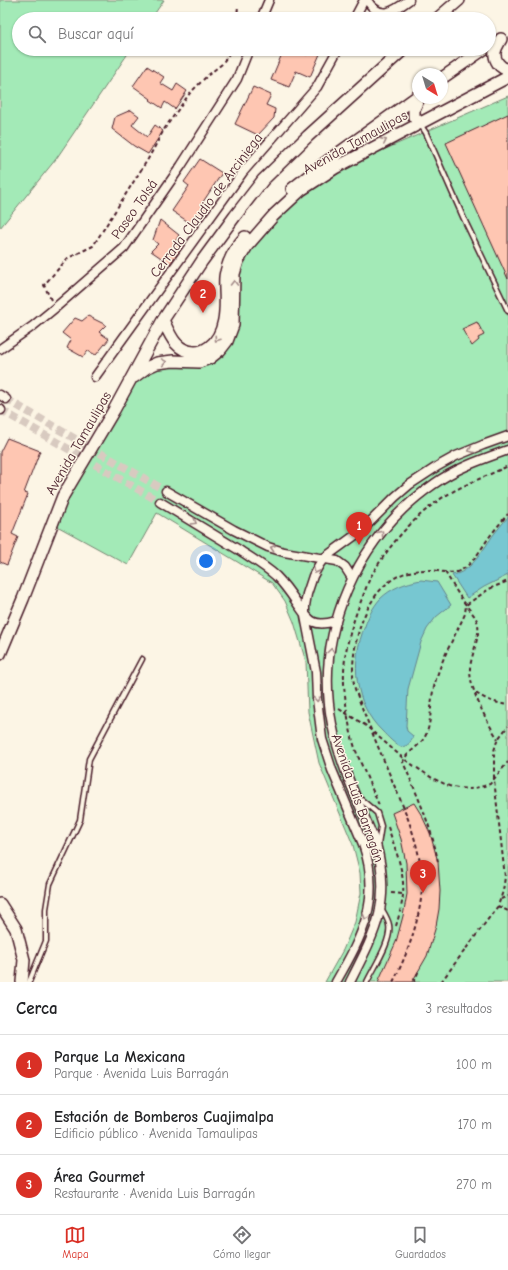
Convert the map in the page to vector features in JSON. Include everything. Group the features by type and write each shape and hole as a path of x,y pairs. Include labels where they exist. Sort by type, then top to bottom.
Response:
{"street":[{"path":"264,12 268,0"},
{"path":"358,12 364,0"},
{"path":"367,0 370,6 379,12"},
{"path":"389,12 409,0"},
{"path":"445,12 459,0"},
{"path":"496,51 504,37"},
{"name":"Paseo Tolsá","path":"0,349 33,326 124,248 181,166 236,79 246,56"},
{"name":"Cerrada Claudio de Arciniega","path":"95,377 243,172 317,87 334,56"},
{"name":"Avenida Tamaulipas","path":"0,654 63,496 114,410 163,320 202,261 263,180 308,136 396,56"},
{"path":"448,74 474,56"},
{"path":"496,56 498,64 504,69 508,69"},
{"name":"Avenida Tamaulipas","path":"130,380 146,368 157,363 173,361 198,362 210,358 220,350 227,341 233,325 234,274 238,261 247,246 274,215 301,190 335,168 508,77"},
{"name":"Avenida Tamaulipas","path":"163,320 173,341 179,348 188,352 198,352 205,350 214,344 219,336 223,324 226,300 225,273 230,258 240,242 268,211 296,185 412,102"},
{"path":"416,104 414,109 414,117 420,123"},
{"name":"Avenida Luis Barragán","path":"336,982 359,939 369,909 371,877 363,844 325,750 320,724 314,660 305,616 307,594 313,576 324,558 361,531 395,496 424,474 456,456 508,436"},
{"name":"Avenida Luis Barragán","path":"350,982 372,939 381,908 382,872 377,849 339,751 332,723 329,674 330,656 336,621 352,578 372,544 383,529 406,505 435,483 449,475 482,459 508,450"},
{"path":"166,491 256,542 284,552 324,558 341,563 352,578"},
{"name":"Avenida Luis Barragán","path":"160,502 265,567 284,585 305,616"},
{"path":"305,616 313,622 320,624 327,624 336,621"},
{"path":"370,897 382,899"},
{"path":"0,904 16,930 24,960 22,982"}],"lane":[{"path":"420,123 508,311"},
{"path":"29,982 46,941 46,909 50,884 80,820 89,759 142,659"},
{"path":"356,796 377,813 382,826 377,849"},
{"path":"367,982 385,946 389,931 389,924 381,908"}],"path":[{"path":"238,6 238,12"},
{"path":"55,308 44,285 68,258 93,246 148,159 165,128 190,93 222,64 227,56"},
{"path":"381,811 357,752 351,734 347,714 344,693 345,650 351,627 370,579 386,553 409,526 423,512 445,496 469,483 508,466"},
{"path":"393,982 405,957 411,939 420,903 422,887 418,850 404,808 355,689 353,675 358,632 373,598 384,585 399,575 420,570 455,573 463,569 476,557 490,535 508,514"},
{"path":"445,572 478,621 479,630 470,668 472,683 482,711 498,739"},
{"path":"438,862 435,844 429,824 403,762 404,759 421,744 427,732 430,721 432,694 438,672 465,614 466,605 489,589 508,580"},
{"path":"475,692 483,698 508,705"},
{"path":"330,705 347,714 373,732 404,759 441,783 455,788 470,789 490,784 508,762"},
{"path":"441,982 498,906 501,899 505,877 494,779 494,751 498,739 508,726"},
{"path":"387,825 399,861 403,894 391,893"},
{"path":"501,899 508,896"},
{"path":"498,906 508,911"},
{"path":"414,982 419,970"}],"green space":[{"path":"0,0 164,0 156,12 12,12 12,56 126,56 56,159 0,228"},
{"path":"508,96 508,982 325,982 343,950 355,922 361,893 360,873 353,845 319,763 308,712 306,662 294,622 285,601 272,583 157,513 128,565 57,526 62,510 90,457 135,379 153,367 203,363 239,275 242,262 250,250 270,227 307,191 360,160"}],"water":[{"path":"508,517 508,575 484,587 467,598 452,575 465,570 471,565"},
{"path":"421,580 437,582 451,605 436,617 427,629 421,642 408,689 406,726 407,731 413,736 409,744 401,747 393,742 382,731 365,708 357,682 357,653 360,639 368,619 380,599 399,586"}],"building":[{"path":"281,56 319,56 310,77 296,71 289,87 271,80"},
{"path":"147,66 164,77 160,83 173,91 177,84 187,91 175,109 165,102 162,108 133,86"},
{"path":"253,87 271,95 266,105 275,109 274,118 258,135 235,124"},
{"path":"131,110 139,116 132,125 147,137 155,125 163,131 148,154 134,146 112,129 115,117"},
{"path":"508,114 508,279 446,143"},
{"path":"200,159 222,173 201,205 208,209 196,227 172,211 189,186 184,182"},
{"path":"160,220 179,235 175,242 182,247 170,264 151,251 158,244 153,240"},
{"path":"88,316 106,325 99,332 109,339 96,355 88,351 83,357 67,348 71,340 62,333 75,318 82,321"},
{"path":"477,322 484,335 478,338 479,340 472,346 462,329"},
{"path":"7,438 40,451 24,493 28,494 12,534 18,537 7,565 0,562 0,452"},
{"path":"414,803 430,833 438,862 440,891 436,926 427,956 412,982 378,982 396,942 407,894 406,863 401,839 392,813"}],"tunnel":[{"path":"6,399 166,491"},
{"path":"1,410 160,502"}],"place":[{"name":"Estación de Bomberos Cuajimalpa","path":"203,313"},
{"name":"Parque La Mexicana","path":"359,545"},
{"name":"Área Gourmet","path":"423,893"}]}
